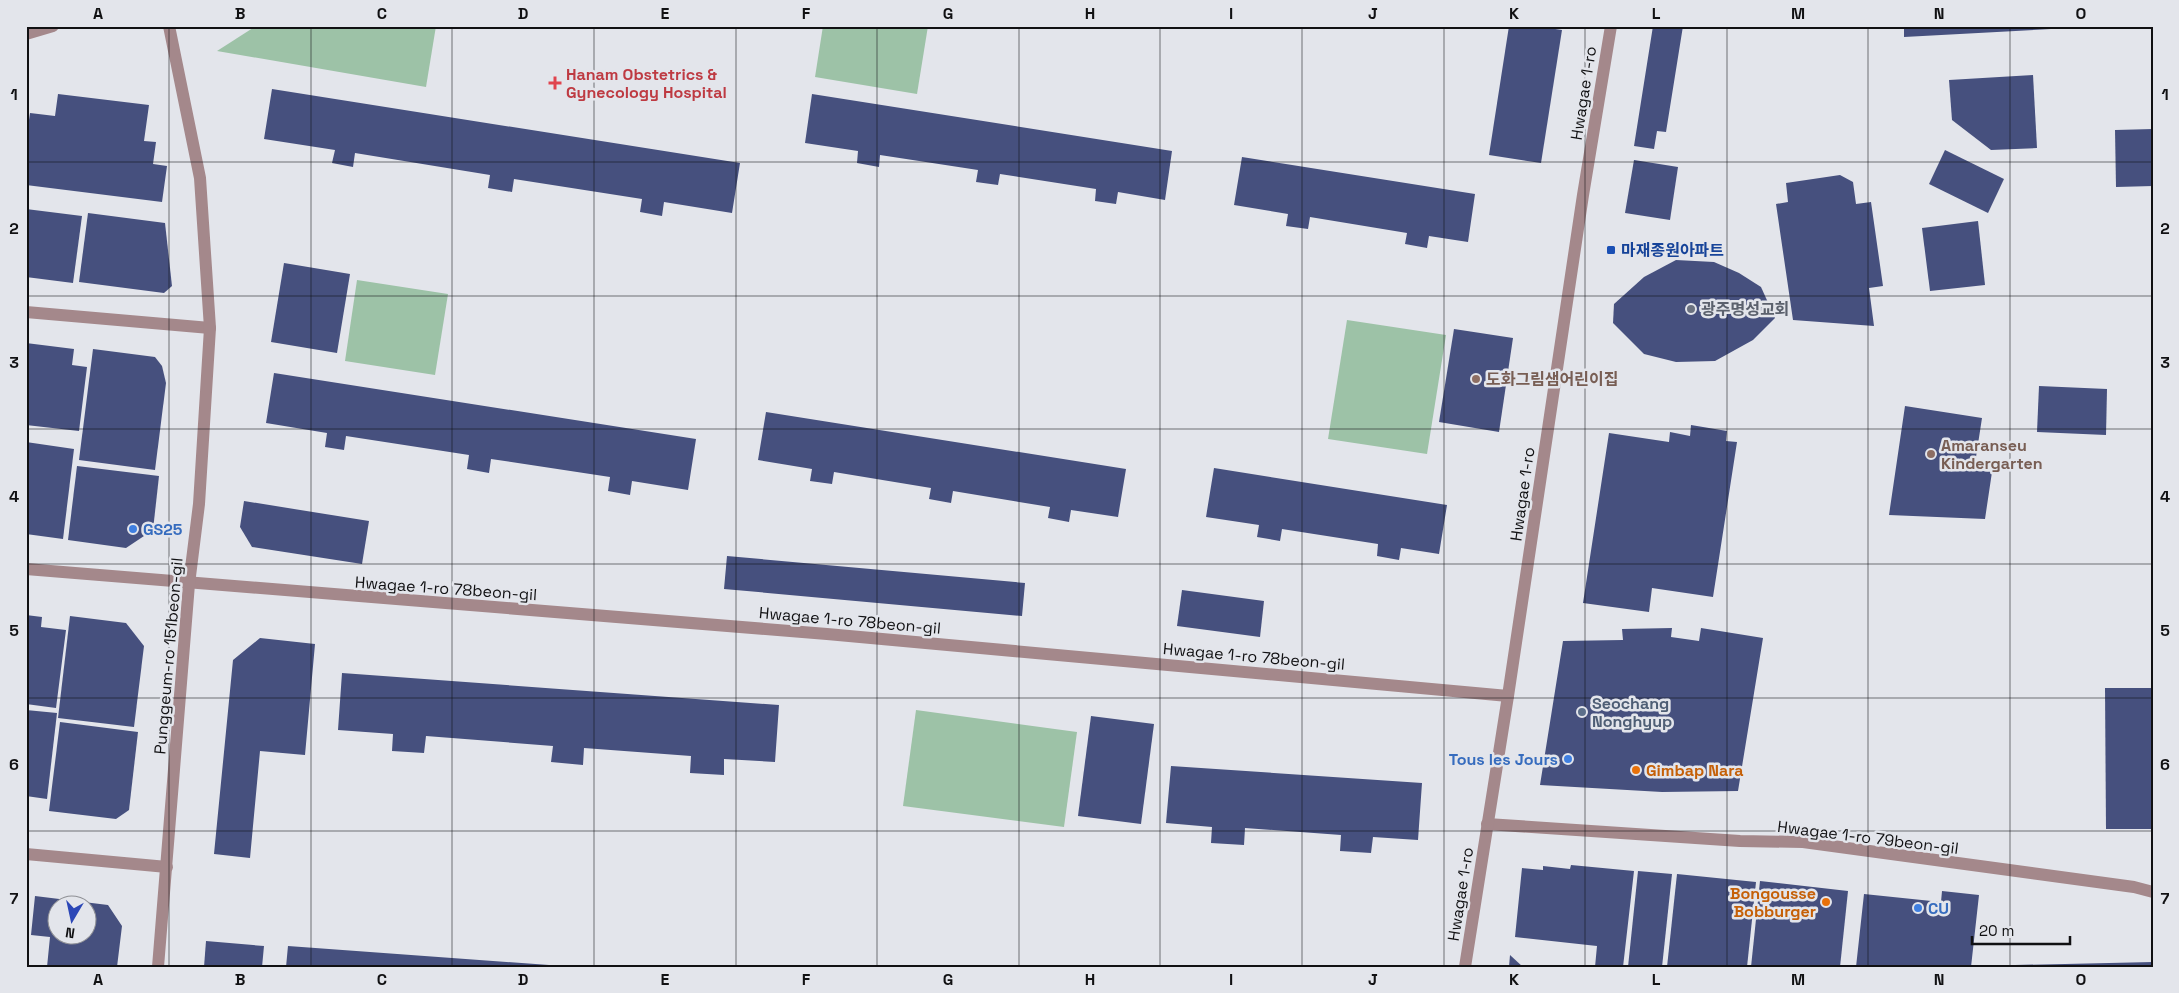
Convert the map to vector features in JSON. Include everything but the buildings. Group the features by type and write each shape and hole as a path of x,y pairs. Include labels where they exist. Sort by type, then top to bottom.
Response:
{"street":[{"path":"26,34 54,26"},
{"name":"Punggeum-ro 151beon-gil","path":"158,967 189,584 199,504 210,328 200,178 169,26"},
{"name":"Hwagae 1-ro","path":"1465,967 1508,696 1582,195 1611,26"},
{"path":"26,312 210,328"},
{"name":"Hwagae 1-ro 78beon-gil","path":"26,569 189,584 847,636 1508,696"},
{"name":"Hwagae 1-ro 79beon-gil","path":"1487,824 1740,841 1803,842 2134,887 2153,892"},
{"path":"26,854 167,867"}],"green space":[{"path":"256,26 436,26 426,87 217,51"},
{"path":"823,26 928,26 917,94 815,77"},
{"path":"357,280 448,294 435,375 345,361"},
{"path":"1347,320 1446,335 1427,454 1328,439"},
{"path":"916,710 1077,732 1064,827 903,806"}],"place":[{"name":"Hanam Obstetrics & Gynecology Hospital","path":"555,83"},
{"name":"마재종원아파트","path":"1611,250"},
{"name":"광주명성교회","path":"1691,309"},
{"name":"도화그림샘어린이집","path":"1476,379"},
{"name":"Amaranseu Kindergarten","path":"1931,454"},
{"name":"GS25","path":"133,529"},
{"name":"Seochang Nonghyup","path":"1582,712"},
{"name":"Tous les Jours","path":"1568,759"},
{"name":"Gimbap Nara","path":"1636,770"},
{"name":"Bongousse Bobburger","path":"1826,902"},
{"name":"CU","path":"1918,908"}]}
